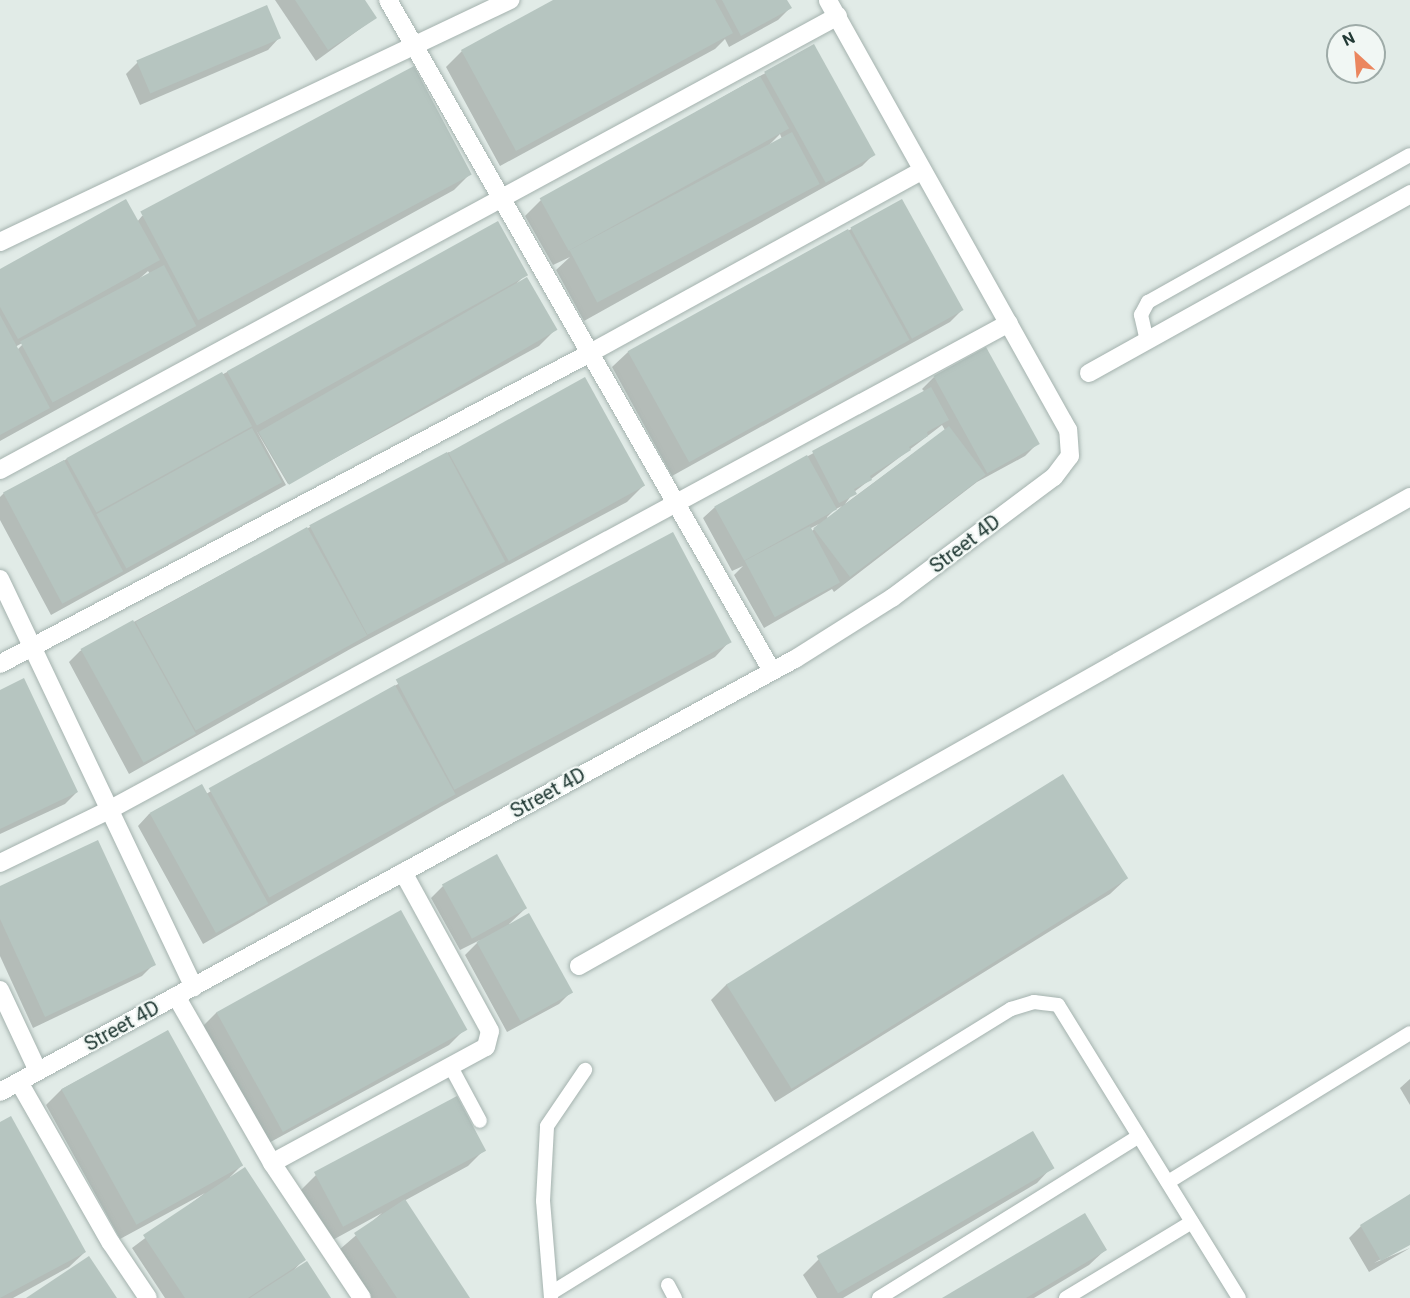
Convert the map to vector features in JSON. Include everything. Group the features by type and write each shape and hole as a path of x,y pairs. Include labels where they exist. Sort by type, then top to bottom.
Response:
{"street":[{"path":"388,0 677,500 772,671"},
{"path":"0,242 510,0"},
{"path":"0,863 109,810 1009,322 921,171 828,0"},
{"path":"0,470 838,16"},
{"path":"0,664 590,353 921,171"},
{"path":"1089,373 1410,194"},
{"name":"Street 4D","path":"0,1092 772,671 892,598 1054,477 1070,456 1068,430 1009,322"},
{"path":"579,966 1410,497"},
{"path":"0,579 194,987"},
{"path":"272,1163 486,1047 490,1031 403,872"},
{"path":"0,990 38,1071"},
{"path":"176,996 272,1163 362,1298"},
{"path":"19,1082 111,1243 148,1298"}],"lane":[{"path":"1146,341 1141,315 1148,302 1410,155"},
{"path":"585,1070 547,1126 543,1201 551,1296 1011,1009 1034,1002 1058,1005 1239,1298"},
{"path":"1168,1182 1410,1033"},
{"path":"451,1067 480,1121"},
{"path":"879,1298 1139,1136"},
{"path":"1066,1298 1192,1222"},
{"path":"668,1285 675,1298"}],"building":[{"path":"295,0 365,0 377,18 328,50"},
{"path":"553,0 715,0 733,33 516,151 461,50"},
{"path":"722,0 787,0 792,8 741,36"},
{"path":"267,5 281,38 150,94 136,60"},
{"path":"814,44 876,155 826,183 764,72"},
{"path":"414,66 472,175 198,320 140,212"},
{"path":"760,76 789,128 569,251 540,198"},
{"path":"792,132 820,184 597,302 569,250"},
{"path":"126,199 160,260 18,339 0,307 0,269"},
{"path":"902,199 964,310 912,339 850,228"},
{"path":"498,221 528,275 257,426 227,371"},
{"path":"848,229 910,340 689,462 628,351"},
{"path":"164,265 196,326 52,402 20,342"},
{"path":"527,277 558,330 289,485 259,432"},
{"path":"0,315 50,408 0,435"},
{"path":"986,347 1040,444 987,473 934,376"},
{"path":"222,372 252,426 96,513 66,458"},
{"path":"585,377 645,485 509,561 449,453"},
{"path":"931,387 949,420 927,432 928,436 909,447 911,450 870,476 872,480 854,489 857,494 839,503 812,451"},
{"path":"949,426 986,475 850,577 813,528"},
{"path":"252,428 282,482 126,569 96,514"},
{"path":"447,452 505,561 367,635 309,525"},
{"path":"807,455 837,509 744,561 714,506"},
{"path":"64,460 123,571 62,604 3,492"},
{"path":"810,526 840,583 775,617 745,561"},
{"path":"307,527 367,635 196,730 136,622"},
{"path":"673,532 732,642 454,790 396,679"},
{"path":"133,620 196,734 144,763 81,649"},
{"path":"24,678 78,792 0,829 0,690"},
{"path":"395,685 456,794 269,898 209,788"},
{"path":"1063,774 1128,878 792,1089 726,984"},
{"path":"202,784 268,904 216,933 150,813"},
{"path":"98,840 156,965 45,1017 0,919 0,886"},
{"path":"497,854 527,908 472,939 442,885"},
{"path":"401,910 467,1030 283,1132 216,1012"},
{"path":"529,913 573,993 521,1022 477,942"},
{"path":"168,1030 243,1166 136,1225 61,1089"},
{"path":"457,1096 486,1151 343,1227 314,1172"},
{"path":"11,1116 86,1252 0,1298 0,1122"},
{"path":"1033,1131 1054,1168 838,1293 816,1256"},
{"path":"245,1167 306,1260 248,1298 185,1298 143,1235"},
{"path":"1410,1194 1410,1245 1381,1261 1360,1225"},
{"path":"405,1199 470,1298 397,1298 354,1233"},
{"path":"1085,1213 1107,1250 1026,1298 942,1298"},
{"path":"89,1256 117,1298 26,1298"},
{"path":"307,1261 331,1298 250,1298 256,1294"}]}
